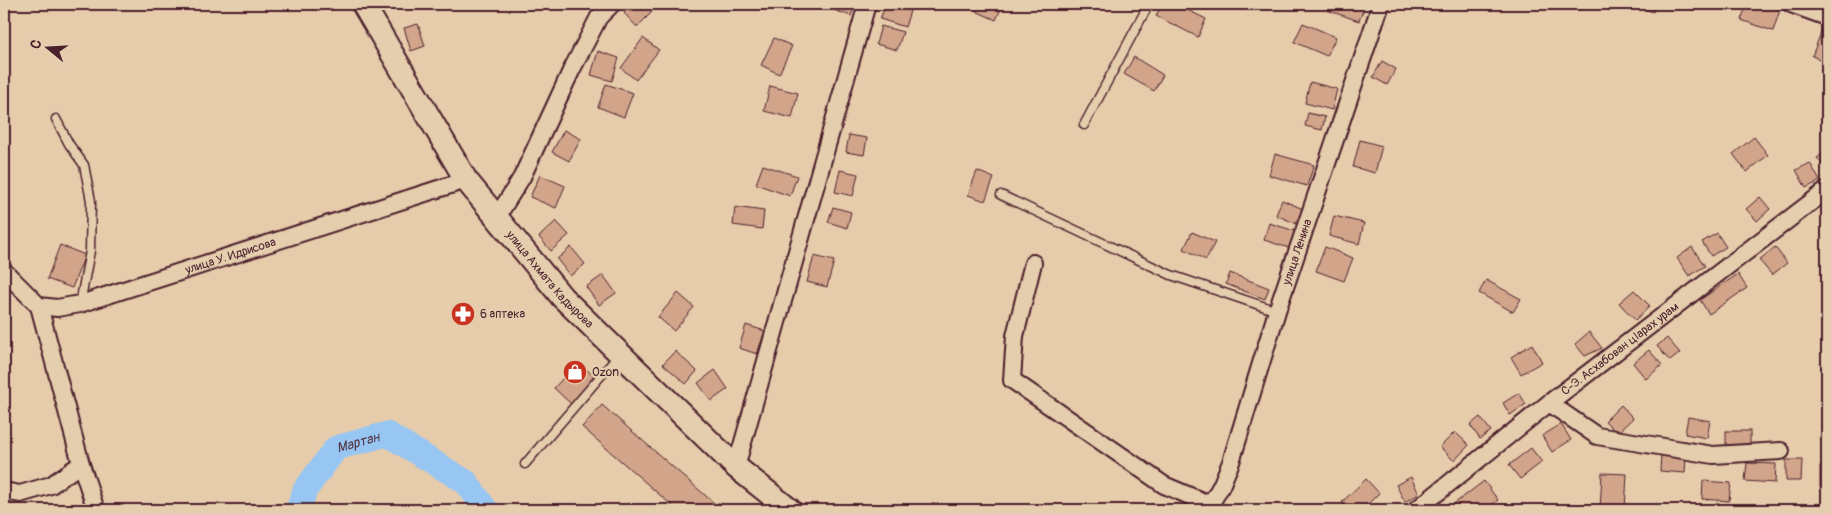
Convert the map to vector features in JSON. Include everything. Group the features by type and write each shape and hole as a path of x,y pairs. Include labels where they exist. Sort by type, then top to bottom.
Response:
{"main road":[{"name":"улица Ахмата Кадырова","path":"363,4 466,180 562,297 736,467 790,510"}],"street":[{"path":"497,217 522,177 599,17 612,4"},
{"path":"736,467 866,4"},
{"name":"улица Ленина","path":"1034,263 1015,336 1012,380 1164,485 1204,502 1213,500 1231,462 1277,311 1381,4"},
{"path":"1791,4 1827,17"},
{"name":"улица У. Идрисова","path":"39,306 57,308 80,304 466,180"},
{"name":"С-Э. Асхабован цIарах урам","path":"1416,510 1549,403 1827,190"},
{"path":"4,271 39,306 81,464 96,510"},
{"path":"1549,403 1597,436 1713,455 1780,451"},
{"path":"4,491 20,494 51,485 81,464"}],"lane":[{"path":"1084,125 1149,4"},
{"path":"56,118 69,144 84,165 91,201 90,251 80,304"},
{"path":"1001,195 1170,275 1277,311"},
{"path":"525,464 620,354"}],"building":[{"path":"633,4 644,4 652,12 637,27 624,13"},
{"path":"830,4 855,4 851,16 828,8"},
{"path":"886,4 910,11 905,27 880,19"},
{"path":"980,4 1003,4 996,20 976,11"},
{"path":"1162,4 1175,4 1206,19 1198,37 1156,16"},
{"path":"1329,4 1365,5 1359,21 1327,10"},
{"path":"1632,4 1656,4 1653,12"},
{"path":"1676,4 1694,4 1692,8"},
{"path":"1747,4 1763,4 1780,10 1773,31 1741,20"},
{"path":"1303,23 1336,37 1327,56 1294,42"},
{"path":"418,24 425,46 411,51 404,28"},
{"path":"881,26 903,32 897,50 876,44"},
{"path":"1822,30 1827,32 1827,62 1812,56"},
{"path":"643,38 659,50 636,80 621,68"},
{"path":"774,38 792,46 779,74 761,65"},
{"path":"598,51 619,58 612,81 591,75"},
{"path":"1134,57 1163,75 1154,91 1124,74"},
{"path":"1382,61 1396,69 1387,85 1373,77"},
{"path":"1310,82 1337,89 1332,110 1305,103"},
{"path":"606,84 633,93 624,117 598,107"},
{"path":"770,86 798,93 792,118 764,111"},
{"path":"1308,113 1325,117 1322,130 1305,126"},
{"path":"564,130 581,139 569,161 552,152"},
{"path":"849,135 867,138 864,155 846,152"},
{"path":"1754,137 1768,155 1747,172 1733,154"},
{"path":"1360,140 1382,146 1375,173 1353,167"},
{"path":"1827,150 1827,170 1817,158"},
{"path":"1275,154 1314,165 1307,186 1269,175"},
{"path":"1810,163 1820,181 1806,188 1796,170"},
{"path":"763,165 797,176 790,196 756,184"},
{"path":"840,170 858,174 853,196 835,192"},
{"path":"977,171 994,178 985,201 968,195"},
{"path":"540,175 565,186 556,208 530,197"},
{"path":"1760,197 1770,209 1757,221 1746,209"},
{"path":"1282,200 1303,209 1297,224 1276,215"},
{"path":"735,207 764,211 762,229 733,225"},
{"path":"833,207 851,212 847,228 828,222"},
{"path":"1334,216 1364,223 1359,244 1329,236"},
{"path":"556,221 569,235 551,251 539,237"},
{"path":"1269,223 1295,231 1289,248 1264,240"},
{"path":"1192,232 1215,242 1206,260 1184,249"},
{"path":"1717,233 1726,247 1711,256 1702,242"},
{"path":"60,245 85,255 72,288 47,279"},
{"path":"571,247 585,264 570,276 557,259"},
{"path":"1325,247 1353,258 1344,281 1316,271"},
{"path":"1692,247 1705,266 1689,276 1677,258"},
{"path":"1775,247 1787,263 1772,275 1759,260"},
{"path":"814,256 834,261 827,287 807,282"},
{"path":"1230,273 1269,288 1265,299 1226,284"},
{"path":"1738,274 1747,288 1709,314 1700,300"},
{"path":"603,275 616,293 599,305 586,287"},
{"path":"1486,280 1521,299 1513,312 1479,293"},
{"path":"1634,290 1650,306 1635,320 1619,303"},
{"path":"678,293 694,307 674,331 658,317"},
{"path":"746,325 765,331 757,354 739,348"},
{"path":"1589,332 1602,348 1585,356 1575,344"},
{"path":"1667,338 1680,353 1670,361 1657,346"},
{"path":"1532,344 1542,362 1521,374 1511,357"},
{"path":"1649,350 1662,365 1646,379 1633,363"},
{"path":"675,351 697,371 686,384 663,364"},
{"path":"578,362 595,377 571,404 554,388"},
{"path":"715,370 728,389 711,401 698,383"},
{"path":"1823,388 1827,388 1827,414 1822,414"},
{"path":"1519,393 1526,404 1510,415 1503,403"},
{"path":"602,405 722,510 677,510 582,427"},
{"path":"1621,405 1633,418 1617,433 1605,421"},
{"path":"1480,417 1491,431 1480,439 1470,425"},
{"path":"1688,417 1710,421 1707,438 1685,434"},
{"path":"1561,424 1571,440 1552,452 1542,436"},
{"path":"1726,431 1750,431 1750,446 1726,446"},
{"path":"1455,432 1469,445 1454,461 1440,447"},
{"path":"1531,448 1542,462 1520,479 1509,465"},
{"path":"1661,454 1686,457 1685,473 1660,471"},
{"path":"1786,460 1802,460 1801,481 1786,481"},
{"path":"1747,463 1776,464 1775,483 1745,481"},
{"path":"1820,467 1827,467 1827,487 1820,487"},
{"path":"1602,473 1627,474 1625,510 1600,510"},
{"path":"1411,477 1419,494 1405,502 1396,485"},
{"path":"1366,479 1379,493 1362,510 1349,510 1342,502"},
{"path":"1484,481 1498,500 1485,510 1446,510"},
{"path":"1703,481 1731,483 1729,501 1702,499"},
{"path":"4,506 35,510 4,510"}],"waterway":[{"name":"Мартан","path":"298,510 305,490 336,448 387,434 466,482 486,510"}],"place":[{"name":"6 аптека","path":"463,314"},
{"name":"Ozon","path":"575,372"}]}
